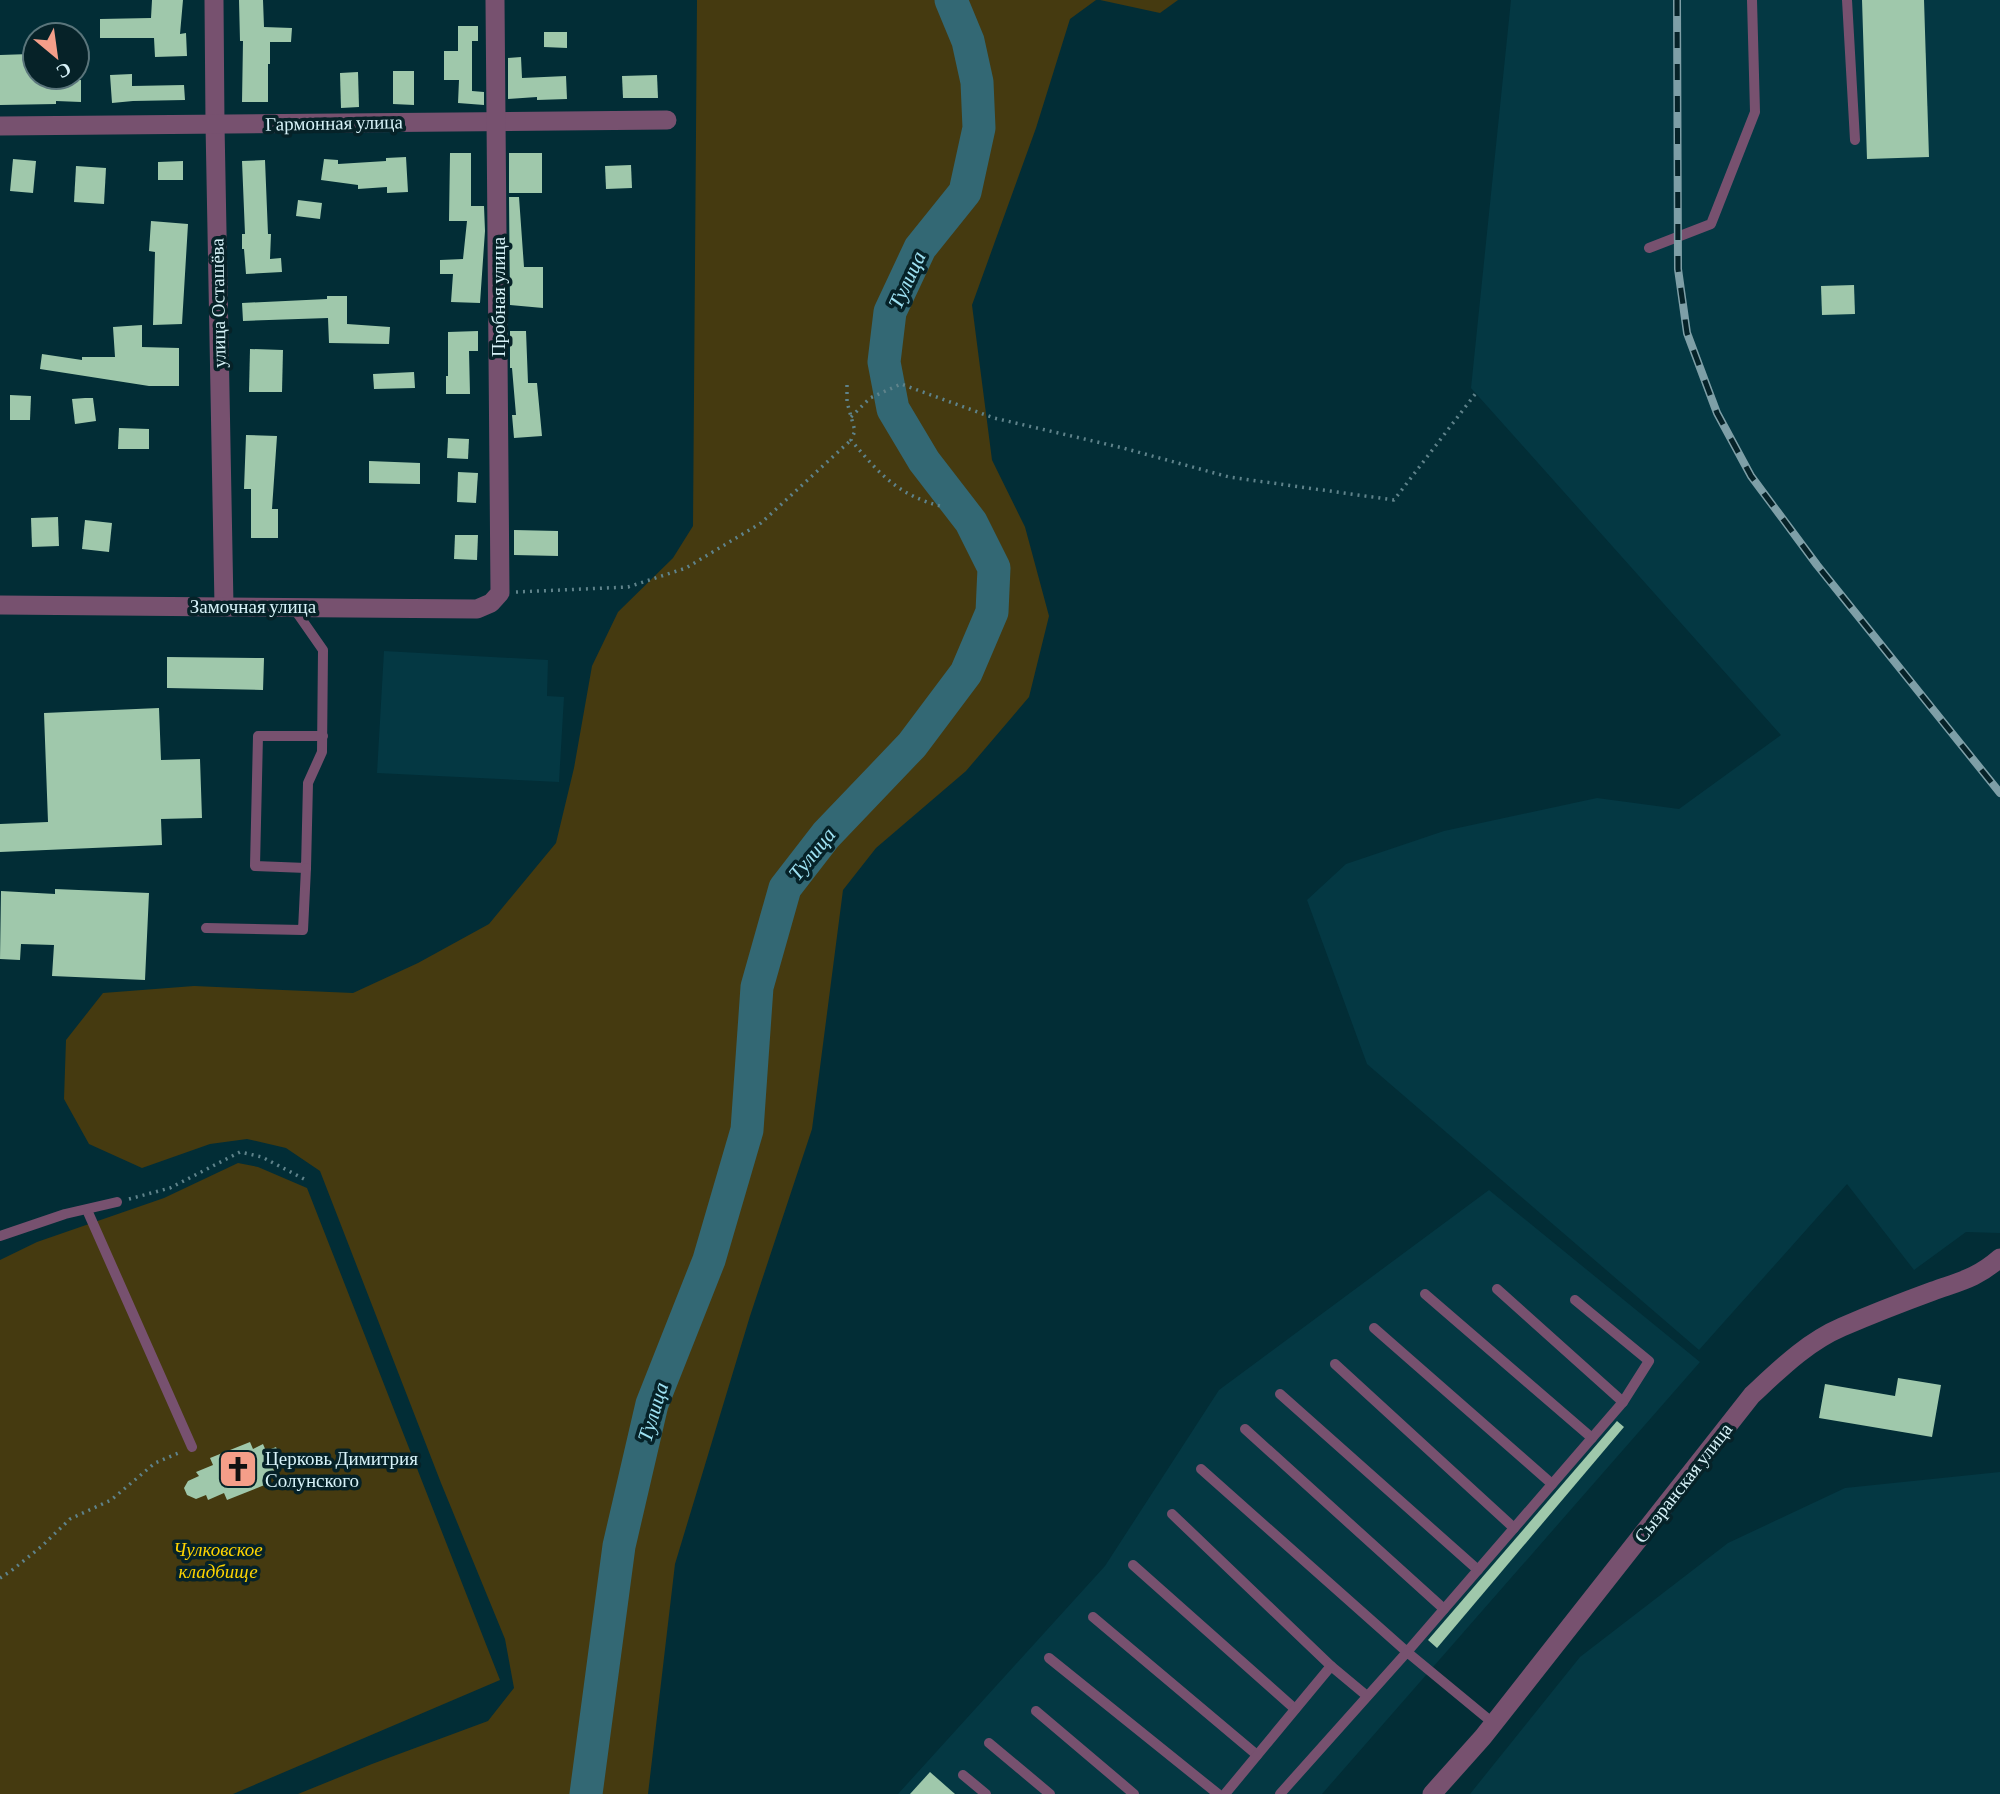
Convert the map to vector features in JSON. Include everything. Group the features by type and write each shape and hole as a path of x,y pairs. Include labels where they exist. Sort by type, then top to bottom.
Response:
{"street":[{"name":"улица Осташёва","path":"215,0 224,606"},
{"name":"Пробная улица","path":"495,0 500,593"},
{"name":"Гармонная улица","path":"0,126 667,120"},
{"name":"Замочная улица","path":"0,606 477,609 491,603 500,593"},
{"name":"Сызранская улица","path":"1432,1794 1493,1723 1752,1395 1792,1357 1839,1328 1968,1280 1987,1270 2000,1258"}],"lane":[{"path":"1649,248 1711,224 1755,112 1752,0"},
{"path":"1847,0 1855,140"},
{"path":"206,928 303,930 308,783 322,752 323,650 293,607"},
{"path":"306,868 255,866 258,736 323,736"},
{"path":"0,1236 65,1214 117,1202"},
{"path":"87,1210 192,1447"},
{"path":"1497,1289 1623,1402"},
{"path":"1425,1294 1591,1438"},
{"path":"1280,1794 1623,1402 1649,1361 1575,1300"},
{"path":"1374,1328 1552,1484"},
{"path":"1335,1364 1514,1528"},
{"path":"1280,1394 1478,1570"},
{"path":"1245,1429 1444,1609"},
{"path":"1201,1469 1406,1652 1493,1723"},
{"path":"1172,1514 1331,1666 1367,1696"},
{"path":"1133,1565 1295,1709"},
{"path":"1093,1617 1257,1755"},
{"path":"1049,1658 1218,1794"},
{"path":"1225,1794 1331,1666"},
{"path":"1035,1711 1135,1794"},
{"path":"989,1743 1050,1794"},
{"path":"963,1775 986,1794"}],"path":[{"path":"851,416 870,398 901,384 994,418 1123,448 1229,477 1394,500 1476,393"},
{"path":"500,593 628,587 686,568 761,523 851,440 855,431 847,402 847,385"},
{"path":"851,440 867,460 896,487 919,501 944,507"},
{"path":"117,1202 170,1188 240,1152 262,1157 306,1180"},
{"path":"0,1578 70,1519 111,1500 155,1463 192,1447"}],"shaded area":[{"path":"1511,0 2000,0 2000,1233 1966,1232 1914,1270 1847,1184 1699,1350 1367,1064 1307,900 1346,864 1444,831 1597,798 1679,809 1781,735 1471,388"},
{"path":"384,651 548,660 547,696 564,697 559,782 377,773"},
{"path":"1489,1190 1700,1362 1322,1794 898,1794 1105,1566 1219,1390"},
{"path":"2000,1472 2000,1794 1470,1794 1580,1657 1728,1543 1845,1488"}],"green space":[{"path":"697,0 1096,0 1070,19 1036,128 972,305 992,460 1025,527 1049,616 1029,697 966,771 876,848 843,890 812,1129 750,1316 675,1564 648,1794 298,1794 488,1721 514,1688 505,1639 441,1483 320,1171 286,1148 247,1139 210,1144 142,1168 89,1144 64,1099 66,1040 103,993 194,986 353,993 418,963 489,924 556,843 574,768 592,666 618,612 673,558 693,526"},
{"path":"1100,0 1178,0 1160,13"},
{"name":"Чулковское кладбище","path":"238,1163 258,1167 307,1188 500,1680 233,1794 0,1794 0,1260 37,1242 164,1198"}],"building":[{"path":"152,0 183,0 180,34 186,33 187,56 155,57 154,38 100,38 100,19 151,18"},
{"path":"239,0 263,0 264,27 292,28 291,42 270,42 268,102 242,102 243,41 240,41"},
{"path":"1862,0 1924,0 1929,157 1867,159"},
{"path":"458,26 478,26 478,41 472,41 472,91 484,92 484,105 458,103 459,80 444,80 444,51 458,51"},
{"path":"544,32 567,32 567,48 544,47"},
{"path":"21,54 21,91 81,91 81,102 0,105 0,55"},
{"path":"521,57 522,78 566,76 567,99 508,99 508,58"},
{"path":"393,71 414,71 414,105 393,104"},
{"path":"358,72 359,107 341,108 340,73"},
{"path":"132,74 132,86 184,85 185,100 112,103 110,75"},
{"path":"657,75 658,98 623,98 622,76"},
{"path":"450,153 471,153 471,206 484,206 480,303 451,302 453,274 440,274 440,260 463,259 467,221 449,221"},
{"path":"509,153 542,153 542,193 509,193"},
{"path":"406,157 408,192 387,193 387,187 358,189 358,185 321,180 324,159 338,160 338,164"},
{"path":"13,159 36,161 33,193 10,191"},
{"path":"265,160 268,234 271,234 270,259 281,258 282,272 246,274 242,249 242,234 245,234 242,161"},
{"path":"183,161 183,180 158,180 158,162"},
{"path":"631,165 632,188 606,189 605,166"},
{"path":"76,166 106,168 104,204 74,202"},
{"path":"509,197 519,197 524,267 543,267 543,308 510,305"},
{"path":"298,200 322,203 320,219 296,216"},
{"path":"151,221 188,224 182,324 153,325 155,252 149,251"},
{"path":"1854,285 1855,314 1822,315 1821,286"},
{"path":"327,296 347,296 347,324 390,327 389,344 329,343 328,318 243,321 242,303 327,299"},
{"path":"142,325 142,347 179,348 179,386 149,386 40,369 42,354 82,360 82,357 115,357 113,327"},
{"path":"478,331 478,351 469,351 470,394 446,394 448,332"},
{"path":"510,331 526,331 528,383 537,383 542,436 514,438 512,415 516,415 510,368"},
{"path":"250,349 283,350 282,392 249,392"},
{"path":"414,372 415,388 374,389 373,374"},
{"path":"10,395 31,396 30,420 10,420"},
{"path":"93,398 96,421 75,424 72,399"},
{"path":"119,428 149,429 149,449 118,449"},
{"path":"246,435 277,436 272,509 278,509 278,538 251,538 251,489 244,489"},
{"path":"448,438 469,439 468,459 447,458"},
{"path":"369,461 420,463 420,484 369,483"},
{"path":"458,472 478,473 476,503 457,502"},
{"path":"58,517 59,546 32,547 31,518"},
{"path":"85,520 112,523 109,552 82,549"},
{"path":"514,530 558,531 558,556 514,555"},
{"path":"455,535 478,535 477,560 454,559"},
{"path":"167,657 264,658 263,690 167,688"},
{"path":"159,708 161,760 200,759 202,818 161,819 162,845 0,852 0,824 48,822 44,713"},
{"path":"55,889 149,893 145,980 52,976 54,945 21,944 20,960 0,959 1,891 55,894"},
{"path":"1898,1378 1941,1385 1932,1437 1819,1418 1825,1384 1895,1396"},
{"path":"1617,1421 1624,1427 1437,1648 1428,1640"},
{"name":"Церковь Димитрия Солунского","path":"250,1442 253,1449 263,1444 266,1451 276,1447 282,1462 272,1466 275,1473 265,1477 267,1484 227,1500 224,1493 208,1500 206,1495 196,1499 187,1495 184,1488 188,1481 199,1476 196,1472 213,1465 210,1458"},
{"path":"930,1772 955,1794 910,1794"}],"waterway":[{"name":"Тулица","path":"586,1794 619,1546 652,1404 709,1260 747,1130 757,987 785,888 826,835 912,745 966,673 992,612 994,568 971,522 924,461 893,409 884,362 890,312 920,248 965,192 979,128 977,82 968,41 951,0"}],"railway":[{"path":"1677,0 1678,269 1687,333 1717,413 1751,476 1817,565 2000,793"}],"place":[{"name":"Церковь Димитрия Солунского","path":"238,1469"}]}
